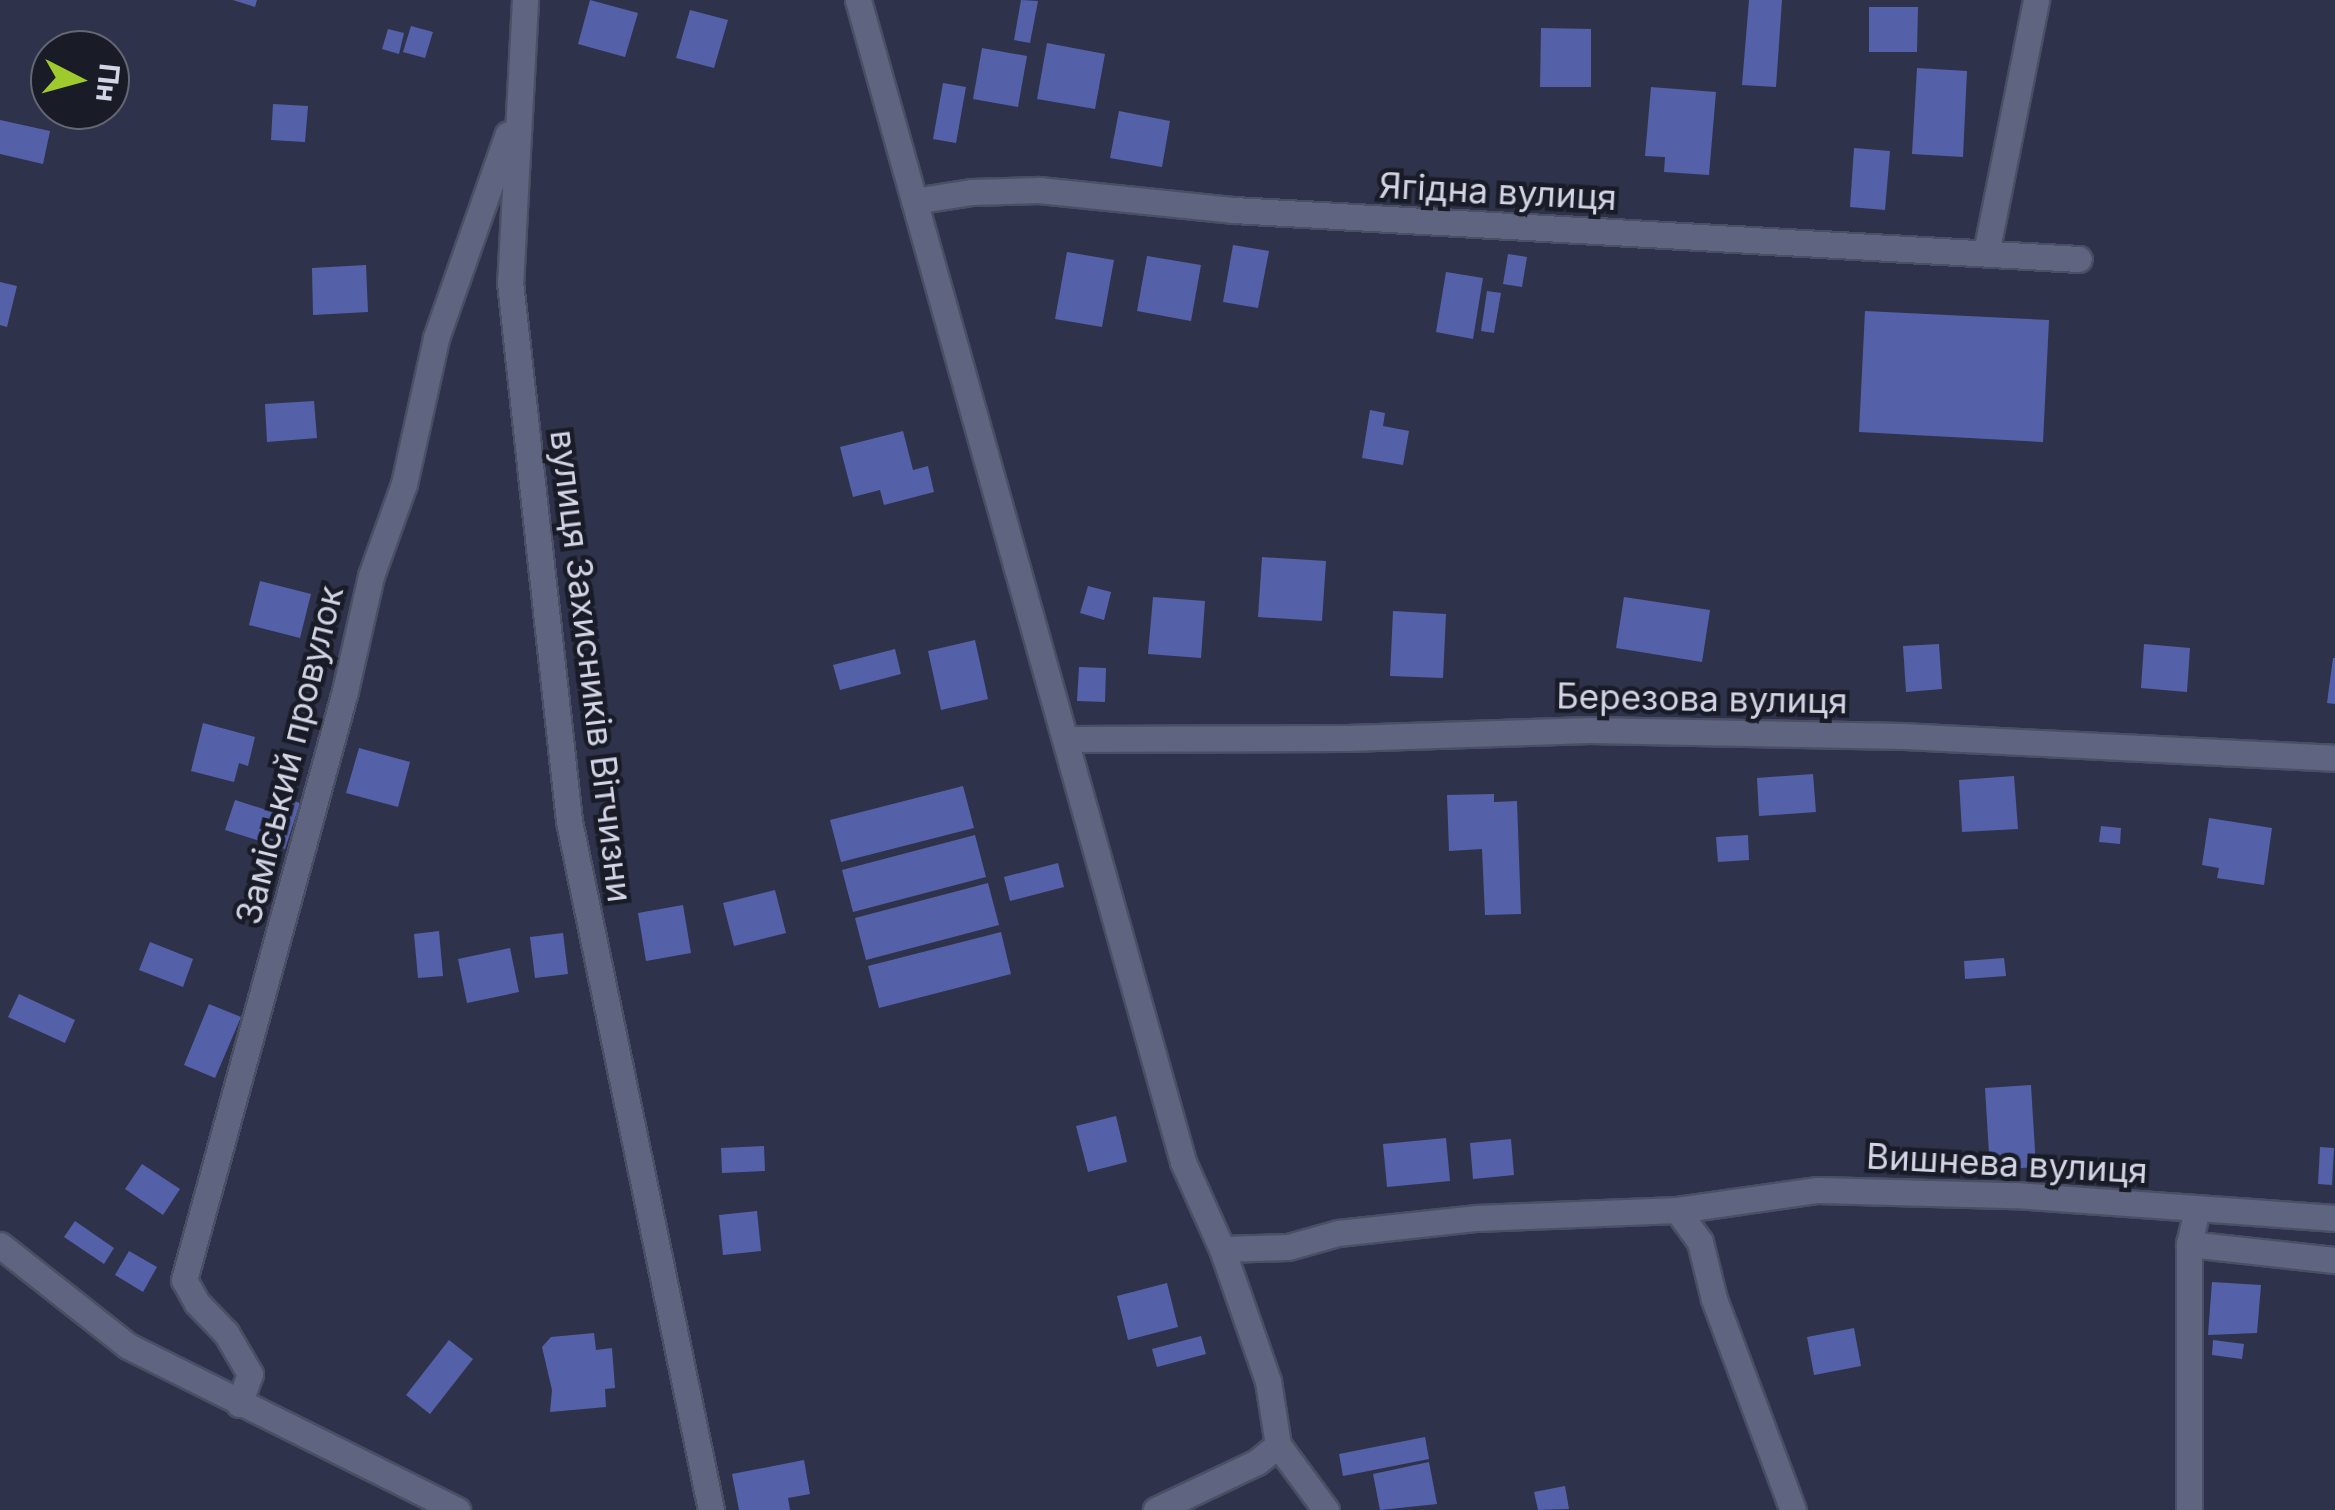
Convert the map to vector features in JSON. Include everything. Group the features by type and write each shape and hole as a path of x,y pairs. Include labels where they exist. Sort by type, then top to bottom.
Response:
{"street":[{"name":"вулиця Захисників Вітчизни","path":"525,0 516,111 510,282 569,821 711,1510"},
{"path":"858,0 1184,1162 1222,1249 1268,1380 1278,1445 1326,1510"},
{"path":"1986,253 2036,0"},
{"name":"Заміський провулок","path":"240,1404 250,1374 226,1333 197,1303 184,1280 345,691 370,576 404,484 436,338 516,111"},
{"name":"Ягідна вулиця","path":"914,202 972,192 1039,190 1234,210 2079,259"},
{"name":"Березова вулиця","path":"1068,739 1347,738 1590,730 1903,736 2335,758"},
{"name":"Вишнева вулиця","path":"1222,1249 1288,1247 1338,1233 1477,1218 1677,1210 1818,1190 2030,1196 2335,1218"},
{"path":"2189,1510 2188,1244 2197,1208"},
{"path":"1677,1210 1700,1242 1714,1299 1757,1424 1793,1510"},
{"path":"2188,1244 2335,1260"},
{"path":"0,1246 128,1346 457,1510"},
{"path":"1156,1510 1256,1462 1278,1445"}],"building":[{"path":"233,0 257,0 255,7"},
{"path":"590,0 638,13 625,57 578,44"},
{"path":"1021,0 1038,1 1030,43 1014,40"},
{"path":"1749,0 1782,0 1776,87 1742,85"},
{"path":"1869,7 1918,7 1917,52 1869,52"},
{"path":"690,10 728,20 714,68 676,58"},
{"path":"411,26 433,32 425,58 403,52"},
{"path":"1541,28 1591,29 1591,87 1540,87"},
{"path":"388,29 404,33 399,54 382,49"},
{"path":"1047,43 1105,54 1095,109 1037,99"},
{"path":"982,48 1027,56 1018,107 973,99"},
{"path":"1917,68 1967,71 1963,157 1912,154"},
{"path":"943,83 966,87 956,143 933,139"},
{"path":"1651,87 1716,92 1709,175 1664,172 1665,157 1645,156"},
{"path":"273,104 308,106 305,142 271,140"},
{"path":"1119,111 1170,121 1162,167 1110,158"},
{"path":"0,120 30,127 30,130 50,131 43,164 0,154"},
{"path":"1854,148 1890,151 1885,210 1850,207"},
{"path":"1233,245 1269,251 1258,308 1223,302"},
{"path":"1067,252 1114,260 1102,327 1055,319"},
{"path":"1508,254 1527,257 1522,287 1503,284"},
{"path":"1147,256 1201,265 1191,321 1137,311"},
{"path":"366,265 368,312 313,315 312,268"},
{"path":"1446,272 1483,278 1473,339 1436,332"},
{"path":"0,282 17,286 7,327 0,325"},
{"path":"1487,291 1501,293 1494,333 1481,331"},
{"path":"1865,311 2049,320 2043,442 1859,432"},
{"path":"314,401 317,438 267,442 265,404"},
{"path":"1370,410 1385,413 1383,426 1409,431 1403,465 1362,458"},
{"path":"903,431 913,470 928,466 934,492 884,505 880,490 853,497 840,447"},
{"path":"1262,557 1326,561 1322,621 1258,617"},
{"path":"260,581 311,594 300,638 249,625"},
{"path":"1088,586 1111,592 1104,620 1080,613"},
{"path":"1153,597 1205,601 1201,658 1148,654"},
{"path":"1624,597 1710,610 1702,662 1616,648"},
{"path":"1393,611 1446,614 1443,678 1390,676"},
{"path":"975,640 988,699 941,710 928,651"},
{"path":"1939,644 1942,689 1906,692 1903,646"},
{"path":"2144,644 2190,648 2187,692 2141,688"},
{"path":"895,649 901,674 840,690 833,665"},
{"path":"2335,658 2335,704 2327,703"},
{"path":"1079,667 1106,668 1105,702 1077,701"},
{"path":"203,723 255,737 248,766 239,763 234,782 191,771"},
{"path":"359,748 410,762 398,807 346,793"},
{"path":"1813,774 1816,812 1759,816 1757,778"},
{"path":"2014,776 2018,829 1962,832 1959,780"},
{"path":"963,786 974,828 841,862 830,820"},
{"path":"1494,794 1494,802 1517,801 1521,914 1485,915 1482,849 1449,851 1447,795"},
{"path":"281,797 300,803 285,849 225,830 235,800 276,813"},
{"path":"2209,818 2272,828 2264,885 2217,878 2219,868 2202,865"},
{"path":"2101,826 2121,828 2120,844 2099,842"},
{"path":"975,835 986,877 853,912 842,870"},
{"path":"1748,835 1749,860 1718,862 1716,837"},
{"path":"1058,863 1064,887 1010,901 1004,877"},
{"path":"988,883 999,925 866,960 855,918"},
{"path":"775,890 786,933 734,946 723,903"},
{"path":"683,905 691,953 646,961 638,913"},
{"path":"439,931 443,976 418,978 414,934"},
{"path":"1001,932 1011,974 879,1008 868,966"},
{"path":"563,933 568,974 535,978 530,937"},
{"path":"150,942 193,959 183,987 139,970"},
{"path":"510,948 519,992 467,1003 458,959"},
{"path":"2004,958 2006,976 1965,979 1964,961"},
{"path":"19,994 75,1020 65,1043 8,1017"},
{"path":"209,1004 241,1017 215,1078 184,1065"},
{"path":"2031,1085 2036,1167 1990,1170 1985,1088"},
{"path":"1116,1116 1127,1162 1088,1172 1076,1126"},
{"path":"1446,1138 1450,1181 1387,1187 1383,1144"},
{"path":"1511,1139 1514,1175 1473,1179 1470,1143"},
{"path":"764,1146 765,1171 722,1173 721,1148"},
{"path":"2320,1147 2334,1148 2332,1185 2318,1184"},
{"path":"142,1164 180,1189 163,1215 125,1189"},
{"path":"757,1211 761,1251 723,1255 719,1215"},
{"path":"75,1221 114,1248 104,1264 64,1237"},
{"path":"129,1251 157,1267 143,1292 115,1275"},
{"path":"2212,1282 2261,1285 2257,1333 2208,1335"},
{"path":"1167,1283 1178,1327 1128,1340 1117,1296"},
{"path":"1854,1328 1861,1366 1814,1375 1807,1337"},
{"path":"594,1333 596,1350 612,1348 615,1388 605,1389 606,1407 550,1412 552,1390 542,1347 551,1337"},
{"path":"1201,1336 1206,1354 1157,1367 1152,1349"},
{"path":"449,1340 473,1359 430,1414 406,1395"},
{"path":"2213,1340 2244,1344 2242,1359 2212,1355"},
{"path":"1425,1437 1429,1459 1343,1476 1339,1454"},
{"path":"804,1460 810,1494 788,1498 790,1510 739,1510 732,1474"},
{"path":"1429,1462 1437,1504 1380,1510 1373,1474"},
{"path":"1565,1486 1569,1509 1538,1510 1534,1492"}]}
